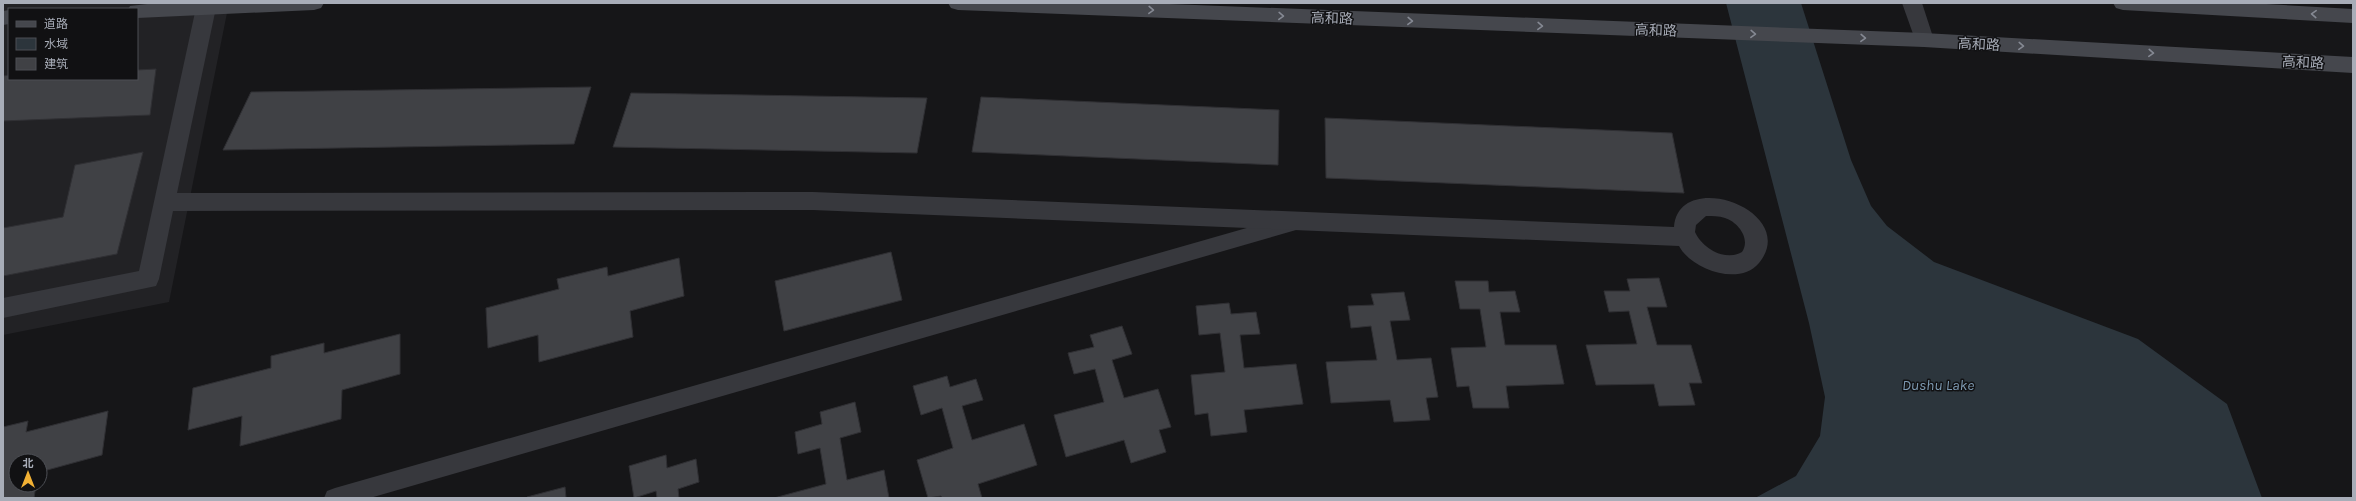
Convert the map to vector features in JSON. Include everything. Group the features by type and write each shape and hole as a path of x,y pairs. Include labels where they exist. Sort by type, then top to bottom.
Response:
{"main road":[{"path":"138,10 207,5 314,3"},
{"name":"高和路","path":"958,3 1924,40 2353,65"},
{"path":"2123,3 2353,16"}],"street":[{"path":"1912,3 1924,40"},
{"path":"3,308 148,279 207,5"},
{"path":"164,202 813,201 1303,220 1686,237"}],"lane":[{"path":"335,498 1303,220"}],"shaded area":[{"path":"3,3 229,3 169,302 3,335"}],"water":[{"name":"Dushu Lake","path":"1726,3 1801,3 1851,160 1871,206 1887,226 1934,262 2138,339 2227,404 2262,498 1755,498 1796,476 1820,436 1825,397 1809,323"}],"building":[{"path":"156,69 150,115 3,121 3,76 8,75 8,80 138,80 138,70"},
{"path":"591,87 574,144 223,150 251,92"},
{"path":"631,93 927,98 917,153 613,147"},
{"path":"981,97 1279,110 1278,165 972,152"},
{"path":"1325,118 1672,133 1684,193 1326,178"},
{"path":"143,152 117,254 3,276 3,228 63,217 75,165"},
{"path":"891,252 902,300 784,331 775,281"},
{"path":"679,258 684,296 630,311 633,337 539,362 538,335 488,348 486,308 559,289 557,279 607,267 608,276"},
{"path":"1659,278 1667,307 1647,307 1657,345 1691,345 1702,383 1689,383 1695,405 1659,406 1654,384 1596,385 1586,345 1637,344 1629,311 1609,312 1604,291 1630,291 1627,279"},
{"path":"1455,281 1488,281 1489,292 1515,291 1520,312 1500,312 1505,345 1556,345 1564,384 1506,386 1509,408 1473,408 1469,386 1457,387 1451,348 1486,347 1480,309 1460,309"},
{"path":"1404,292 1410,320 1390,321 1397,360 1431,358 1438,397 1426,398 1430,420 1394,422 1390,400 1331,403 1326,362 1377,360 1371,326 1351,328 1348,306 1374,305 1371,294"},
{"path":"1229,303 1231,314 1256,312 1260,334 1240,335 1244,368 1296,364 1303,404 1244,410 1247,432 1211,436 1208,413 1195,415 1191,375 1225,372 1220,333 1199,335 1196,306"},
{"path":"1122,326 1132,354 1112,360 1124,398 1158,389 1171,427 1159,430 1166,452 1131,463 1124,440 1066,457 1054,415 1104,402 1095,369 1074,374 1068,353 1094,347 1090,335"},
{"path":"400,334 400,374 342,390 341,419 240,446 242,416 188,430 193,388 271,368 271,356 324,343 324,353"},
{"path":"947,376 950,387 976,379 983,400 962,406 972,440 1024,424 1037,465 978,484 982,498 942,498 941,496 928,498 917,460 953,448 942,408 921,415 913,386"},
{"path":"855,402 861,432 840,438 847,480 884,470 889,498 774,498 826,484 820,448 798,454 795,432 822,424 820,412"},
{"path":"108,411 102,455 48,470 48,453 8,453 8,493 35,493 34,498 3,498 3,427 28,421 26,432"},
{"path":"666,455 667,468 696,459 699,482 678,489 679,498 657,498 656,491 634,498 629,466"},
{"path":"565,487 566,498 527,498 527,497"}]}
